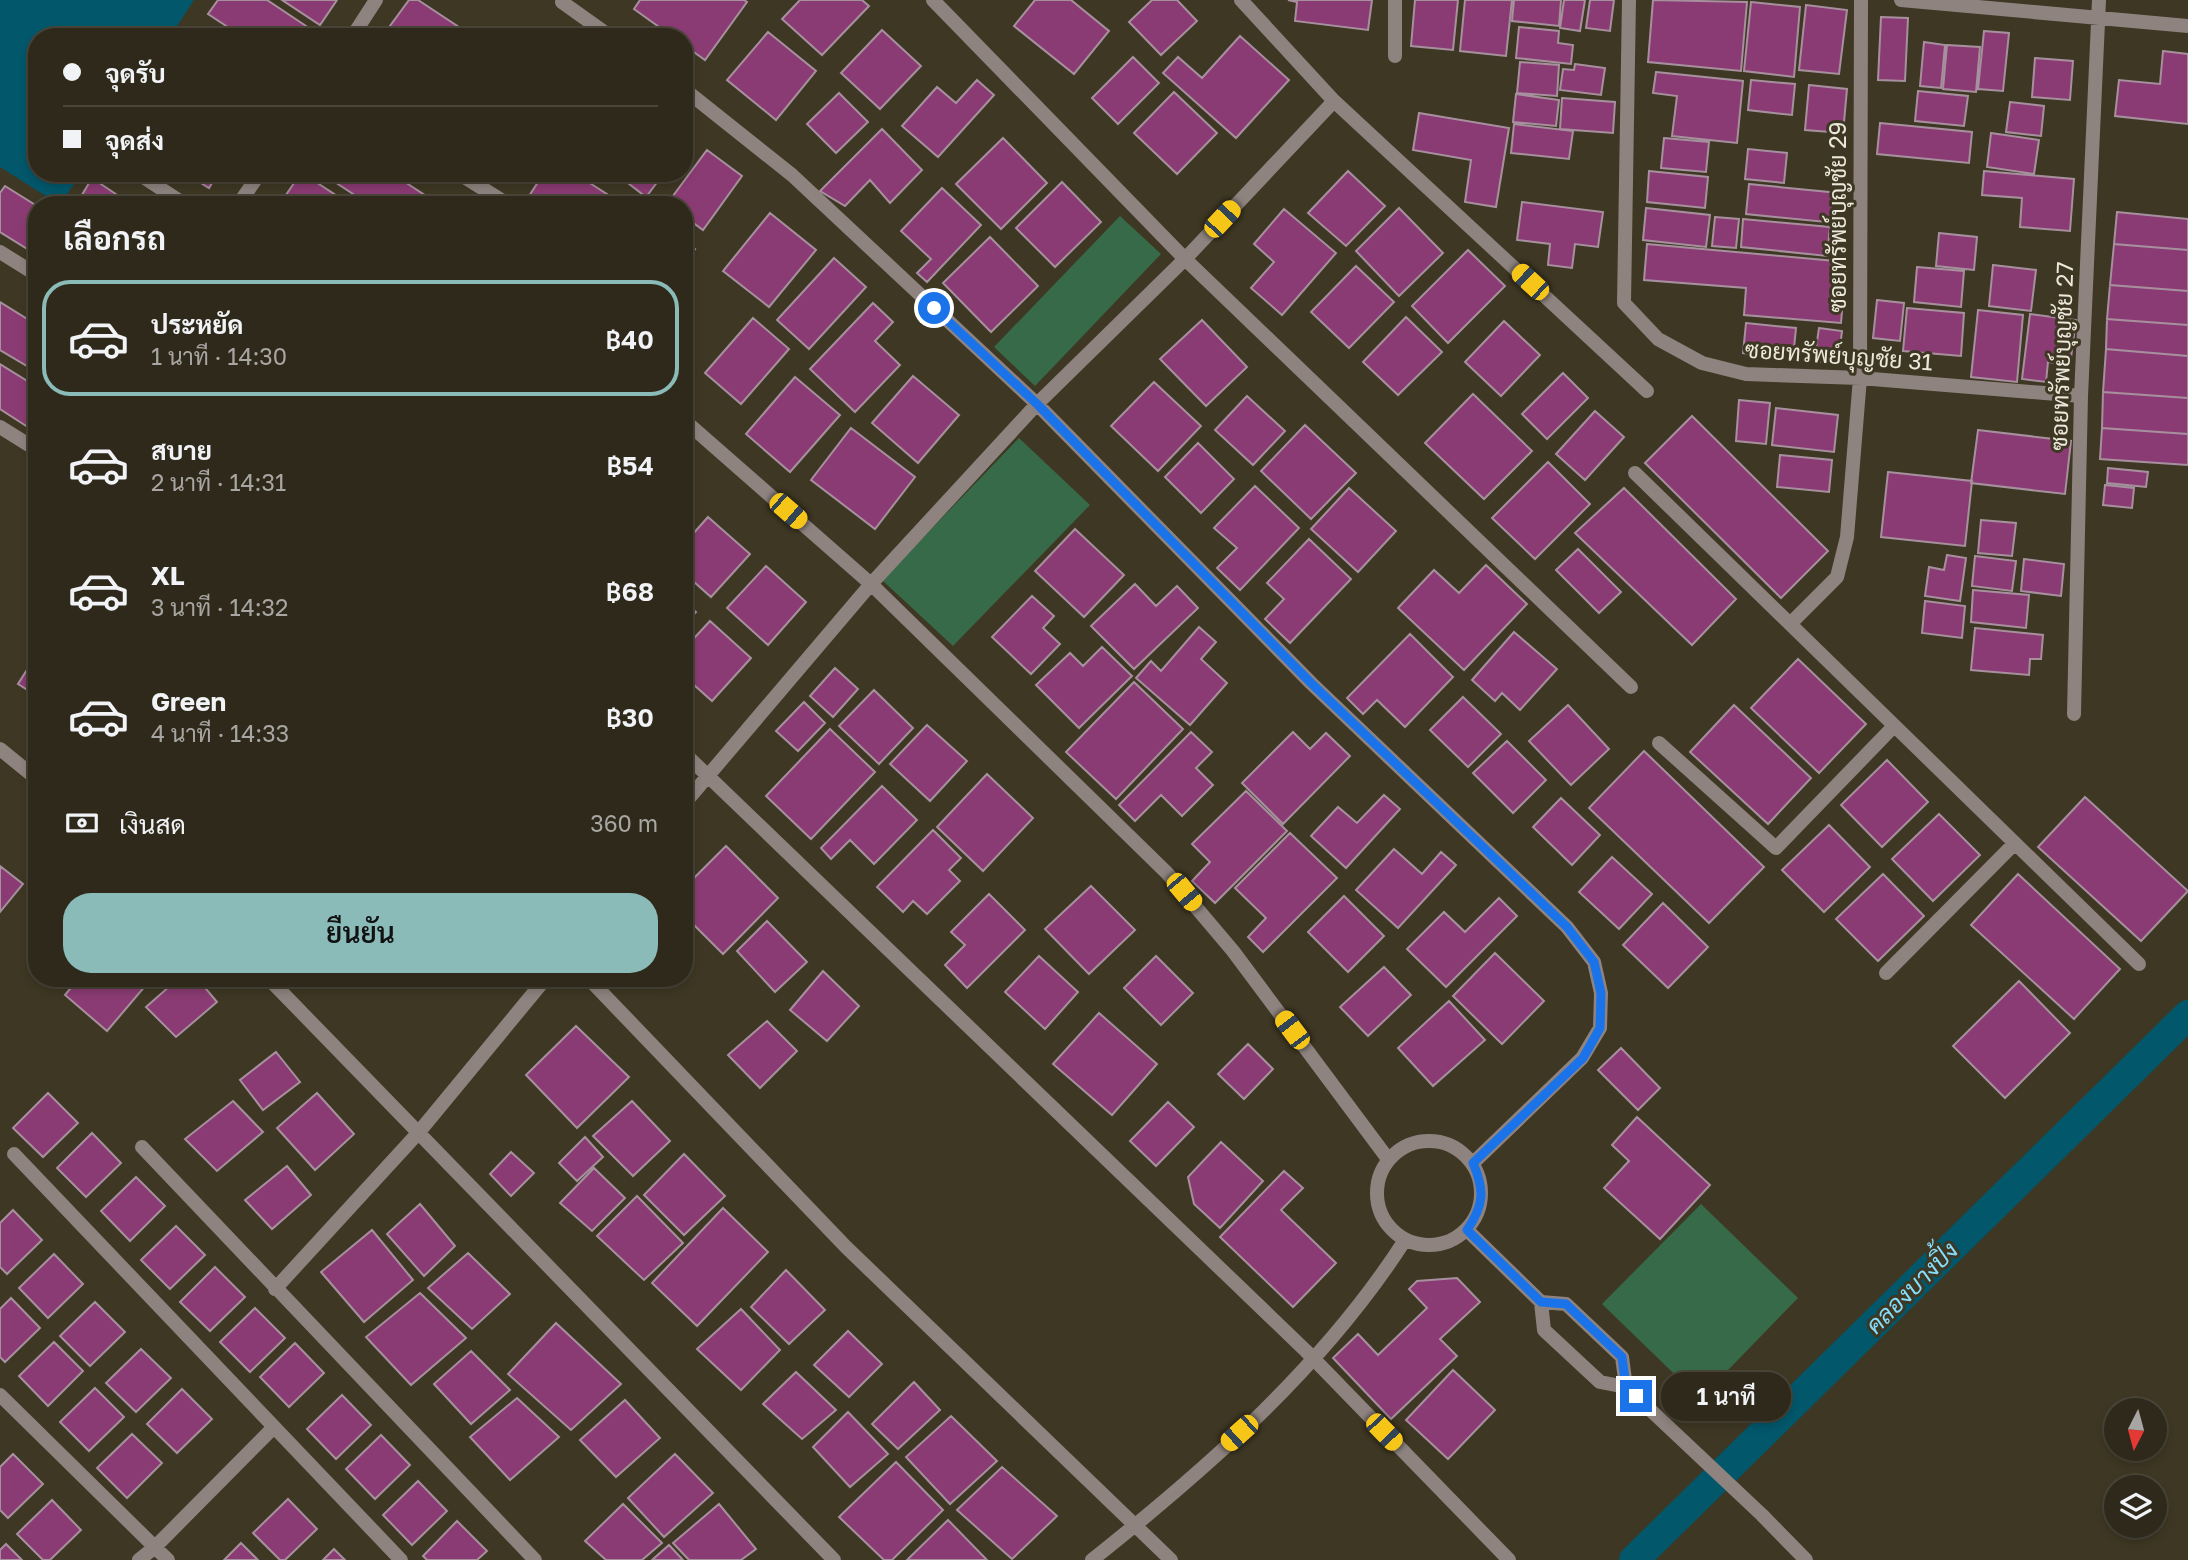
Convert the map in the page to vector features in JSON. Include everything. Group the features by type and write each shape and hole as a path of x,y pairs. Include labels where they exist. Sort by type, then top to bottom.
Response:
{"street":[{"path":"358,28 376,0"},
{"path":"933,0 1185,259 1631,687"},
{"path":"1241,0 1334,101 1647,391"},
{"path":"1395,0 1395,56"},
{"name":"ซอยทรัพย์บุญชัย 31","path":"1629,0 1624,303 1658,339 1702,363 1746,374 1860,379 2081,396"},
{"name":"ซอยทรัพย์บุญชัย 29","path":"1791,623 1837,577 1847,537 1860,379 1861,0"},
{"path":"1901,0 2188,26"},
{"name":"ซอยทรัพย์บุญชัย 27","path":"2074,714 2081,396 2099,0"},
{"path":"562,2 598,28"},
{"path":"693,96 792,175 1037,404 1311,683 1567,927 1594,962 1601,993 1600,1028 1583,1058 1473,1163"},
{"path":"693,793 871,584 1037,404 1185,259 1334,101"},
{"path":"151,182 172,196"},
{"path":"472,182 495,196"},
{"path":"0,252 28,269"},
{"path":"0,427 28,444"},
{"path":"693,428 871,584 1167,873 1233,951 1388,1159"},
{"path":"1635,472 2139,964"},
{"path":"1659,743 1776,848 1894,726"},
{"path":"0,749 28,772"},
{"path":"693,762 1313,1358 1509,1560"},
{"path":"1886,973 2015,843"},
{"path":"277,987 834,1560"},
{"path":"275,1289 419,1132 539,987"},
{"path":"597,987 846,1247 1171,1560"},
{"path":"1432,1140 1447,1143 1462,1151 1473,1163 1480,1180 1482,1198 1477,1215 1467,1230 1453,1240 1437,1245 1421,1245 1405,1240 1392,1230 1377,1203 1378,1180 1388,1159 1400,1148 1415,1142 1432,1140"},
{"path":"142,1147 535,1560"},
{"path":"14,1154 401,1560"},
{"path":"1467,1230 1541,1302 1566,1304 1622,1357 1626,1387"},
{"path":"1093,1560 1280,1396 1381,1278 1405,1240"},
{"path":"1541,1302 1544,1330 1600,1382 1626,1387 1806,1560"},
{"path":"0,1395 168,1560"},
{"path":"139,1560 273,1428"}],"green space":[{"path":"1120,216 1161,254 1035,386 994,347"},
{"path":"1019,438 1090,505 953,646 882,580"},
{"path":"1701,1204 1798,1298 1700,1399 1602,1304"}],"water":[{"path":"0,0 194,0 176,28 28,28 28,182 75,182 66,196 46,196 0,167"}],"building":[{"path":"218,0 267,0 309,28 229,28 208,14"},
{"path":"282,0 337,0 320,25"},
{"path":"409,0 418,0 460,28 388,28"},
{"path":"640,0 747,2 705,60 693,51 693,28 660,28 634,9"},
{"path":"800,0 862,0 869,6 822,55 782,19"},
{"path":"1035,0 1071,0 1109,31 1074,74 1014,26"},
{"path":"1152,0 1177,0 1197,21 1161,55 1129,22"},
{"path":"1288,0 1372,0 1368,30 1295,21 1297,2"},
{"path":"1415,0 1458,0 1453,50 1411,46"},
{"path":"1465,0 1512,0 1506,56 1460,51"},
{"path":"1514,0 1561,0 1559,26 1512,21"},
{"path":"1564,0 1585,0 1580,31 1560,28"},
{"path":"1590,0 1614,0 1610,31 1586,28"},
{"path":"1653,0 1747,2 1741,71 1648,62"},
{"path":"1751,2 1800,7 1794,77 1744,71"},
{"path":"1806,5 1847,10 1839,74 1799,70"},
{"path":"1881,17 1908,18 1905,81 1878,80"},
{"path":"1519,27 1559,31 1558,43 1573,45 1571,64 1516,58"},
{"path":"882,30 921,66 880,109 841,73"},
{"path":"1984,31 2009,33 2003,91 1978,89"},
{"path":"768,32 816,71 776,120 727,80"},
{"path":"1240,36 1289,80 1236,138 1163,73 1178,57 1202,78"},
{"path":"1924,42 1945,45 1941,88 1920,86"},
{"path":"1947,45 1980,47 1976,92 1943,89"},
{"path":"2163,51 2188,54 2188,124 2115,116 2119,80 2160,84"},
{"path":"1133,57 1159,83 1118,124 1092,98"},
{"path":"2035,58 2073,61 2070,100 2032,97"},
{"path":"1520,62 1559,65 1557,96 1517,93"},
{"path":"1575,64 1605,68 1601,95 1560,90 1563,69 1574,70"},
{"path":"1656,72 1743,81 1737,143 1672,136 1677,96 1653,93"},
{"path":"977,80 994,95 938,157 902,126 937,87 956,103"},
{"path":"1751,80 1795,84 1792,115 1748,110"},
{"path":"1809,85 1847,89 1843,133 1805,130"},
{"path":"1918,91 1968,96 1964,126 1915,121"},
{"path":"1174,92 1217,133 1177,174 1134,133"},
{"path":"839,93 868,122 836,153 807,124"},
{"path":"1516,94 1559,100 1556,126 1513,122"},
{"path":"1562,98 1615,102 1613,133 1560,129"},
{"path":"2010,102 2044,106 2041,136 2006,132"},
{"path":"1419,113 1509,128 1496,207 1465,202 1471,160 1413,150"},
{"path":"1880,123 1972,132 1969,163 1877,154"},
{"path":"1514,124 1573,131 1569,159 1511,153"},
{"path":"882,129 922,170 890,203 870,180 845,206 820,191"},
{"path":"1991,133 2039,140 2034,174 1987,167"},
{"path":"1003,138 1047,183 1001,229 956,184"},
{"path":"1664,138 1709,142 1706,172 1661,168"},
{"path":"1748,149 1787,153 1784,183 1745,179"},
{"path":"707,150 742,176 703,230 693,223 693,196 673,196 683,182 693,182 693,169"},
{"path":"1348,171 1385,206 1346,246 1308,213"},
{"path":"1649,171 1708,177 1705,208 1647,202"},
{"path":"1984,171 2074,179 2070,231 2020,227 2022,198 1982,195"},
{"path":"90,182 98,182 119,196 81,196"},
{"path":"199,182 213,182 209,188"},
{"path":"295,182 316,182 337,196 285,196"},
{"path":"335,182 405,182 426,196 356,196"},
{"path":"538,182 588,182 610,196 529,196"},
{"path":"627,182 657,182 645,196"},
{"path":"1062,182 1101,222 1055,267 1016,228"},
{"path":"1749,184 1839,193 1836,223 1746,214"},
{"path":"5,186 28,200 28,249 0,232 0,193"},
{"path":"942,188 981,225 927,282 917,273 931,259 901,231"},
{"path":"1522,202 1603,212 1598,247 1575,244 1572,268 1548,265 1550,244 1517,240"},
{"path":"1399,208 1443,253 1399,296 1356,251"},
{"path":"1646,208 1710,215 1706,247 1643,240"},
{"path":"1284,209 1336,253 1282,315 1251,288 1274,262 1254,244"},
{"path":"2117,212 2188,219 2188,250 2114,244"},
{"path":"770,213 816,250 769,307 723,271"},
{"path":"1715,217 1739,219 1736,248 1712,246"},
{"path":"1743,219 1830,227 1827,256 1741,247"},
{"path":"1939,233 1977,237 1974,270 1936,266"},
{"path":"990,237 1038,286 991,332 943,283"},
{"path":"1647,244 1846,262 1841,323 1744,315 1746,288 1644,280"},
{"path":"2114,244 2188,250 2188,291 2110,285"},
{"path":"1468,250 1505,286 1448,343 1412,306"},
{"path":"834,258 866,287 809,349 777,320"},
{"path":"1993,265 2036,270 2031,311 1989,306"},
{"path":"1356,266 1394,302 1349,348 1311,312"},
{"path":"1917,267 1964,271 1961,307 1914,302"},
{"path":"2110,285 2188,291 2188,325 2107,319"},
{"path":"1877,300 1904,303 1900,341 1873,338"},
{"path":"0,302 28,319 28,367 0,350"},
{"path":"873,303 893,322 875,341 900,365 855,412 810,369"},
{"path":"1907,308 1964,313 1961,356 1903,351"},
{"path":"1978,310 2023,315 2017,382 1971,377"},
{"path":"2030,314 2076,320 2070,365 2048,362 2046,382 2022,379"},
{"path":"1406,317 1442,352 1398,395 1363,362"},
{"path":"753,318 789,349 741,404 705,373"},
{"path":"2107,319 2188,325 2188,356 2106,349"},
{"path":"1202,320 1247,367 1206,406 1160,359"},
{"path":"1504,321 1540,355 1501,396 1465,362"},
{"path":"1746,323 1796,328 1793,358 1743,353"},
{"path":"1819,328 1842,331 1838,364 1814,361"},
{"path":"2106,349 2188,356 2188,398 2103,392"},
{"path":"0,364 28,381 28,427 0,409"},
{"path":"1563,373 1588,398 1547,439 1522,414"},
{"path":"913,376 959,415 918,463 872,423"},
{"path":"795,377 840,415 790,472 746,434"},
{"path":"1154,382 1201,426 1158,471 1111,426"},
{"path":"2103,392 2188,398 2188,434 2102,428"},
{"path":"1473,394 1532,451 1484,499 1425,443"},
{"path":"1247,396 1285,431 1253,465 1215,430"},
{"path":"1739,400 1770,403 1766,444 1736,441"},
{"path":"1776,408 1838,415 1834,452 1772,445"},
{"path":"1595,411 1624,437 1585,480 1556,454"},
{"path":"1692,416 1828,551 1781,598 1645,463"},
{"path":"1305,425 1356,473 1311,519 1261,471"},
{"path":"851,428 915,477 875,529 811,480"},
{"path":"2102,428 2188,434 2188,465 2100,459"},
{"path":"1978,430 2071,441 2065,494 1971,483"},
{"path":"1198,443 1234,479 1201,513 1165,477"},
{"path":"1780,455 1832,460 1829,492 1777,487"},
{"path":"1548,462 1590,504 1535,559 1492,518"},
{"path":"2108,468 2148,472 2146,487 2107,483"},
{"path":"1888,472 1972,481 1965,546 1881,537"},
{"path":"2105,485 2134,488 2132,508 2103,505"},
{"path":"1255,486 1299,528 1240,590 1217,568 1237,548 1214,528"},
{"path":"1349,488 1396,531 1358,572 1311,529"},
{"path":"1624,488 1736,599 1692,645 1575,533"},
{"path":"708,517 750,554 711,597 693,581 693,534"},
{"path":"1981,520 2016,523 2012,556 1978,553"},
{"path":"1075,529 1124,575 1084,617 1035,571"},
{"path":"1309,539 1351,579 1290,643 1265,619 1284,599 1267,583"},
{"path":"1578,549 1621,592 1599,613 1556,570"},
{"path":"1947,555 1966,558 1960,601 1925,596 1929,567 1944,570"},
{"path":"1975,556 2016,561 2012,591 1972,586"},
{"path":"2024,559 2064,564 2061,596 2021,591"},
{"path":"1486,565 1527,604 1464,670 1398,608 1434,570 1459,593"},
{"path":"766,566 806,602 768,645 727,608"},
{"path":"1135,584 1156,606 1177,586 1198,608 1134,669 1091,626"},
{"path":"1973,590 2029,595 2026,628 1971,622"},
{"path":"1032,596 1054,616 1043,628 1060,644 1031,674 992,637"},
{"path":"1925,601 1965,606 1962,638 1922,633"},
{"path":"710,621 751,658 712,701 693,684 693,639"},
{"path":"1199,627 1216,642 1201,659 1227,683 1190,725 1136,678 1151,661 1161,671"},
{"path":"1975,628 2043,635 2041,659 2030,659 2029,675 1971,670"},
{"path":"1514,632 1557,669 1520,710 1502,693 1495,701 1472,680"},
{"path":"1410,634 1453,677 1405,727 1377,700 1363,714 1347,698"},
{"path":"1102,647 1132,676 1079,728 1036,685 1070,653 1083,666"},
{"path":"1798,659 1866,724 1819,773 1751,708"},
{"path":"28,668 28,690 18,684"},
{"path":"835,668 858,689 833,717 810,696"},
{"path":"1134,682 1183,729 1116,799 1066,752"},
{"path":"874,690 913,728 879,764 839,726"},
{"path":"1463,697 1501,734 1468,767 1430,730"},
{"path":"804,702 825,723 798,751 776,731"},
{"path":"1568,705 1609,749 1571,785 1529,741"},
{"path":"1734,705 1811,778 1768,824 1690,752"},
{"path":"927,725 967,761 930,801 890,764"},
{"path":"830,729 875,772 811,839 766,796"},
{"path":"1191,732 1212,752 1196,768 1213,785 1182,816 1161,795 1135,821 1119,805"},
{"path":"1293,732 1310,749 1326,733 1350,756 1283,824 1242,783"},
{"path":"1507,741 1546,780 1513,813 1473,773"},
{"path":"1644,751 1764,867 1709,923 1589,808"},
{"path":"1887,760 1928,802 1882,847 1841,805"},
{"path":"987,774 1033,818 983,871 937,827"},
{"path":"882,786 917,820 874,864 850,840 831,859 821,848"},
{"path":"1246,791 1287,831 1215,903 1192,881 1210,862 1192,844"},
{"path":"1384,795 1400,809 1346,868 1311,836 1338,807 1357,823"},
{"path":"2085,797 2188,891 2141,941 2038,847"},
{"path":"1561,798 1600,835 1572,865 1533,827"},
{"path":"1939,814 1980,855 1933,901 1892,859"},
{"path":"1829,825 1870,867 1824,912 1782,870"},
{"path":"933,830 961,858 949,870 960,881 927,914 913,901 903,912 877,887"},
{"path":"1290,833 1337,878 1263,952 1248,937 1266,918 1235,888"},
{"path":"726,846 778,898 723,954 693,924 693,879"},
{"path":"1394,849 1422,874 1441,852 1456,865 1398,928 1356,890"},
{"path":"1612,857 1652,894 1619,929 1579,892"},
{"path":"0,866 23,884 0,912"},
{"path":"1883,874 1924,916 1878,961 1836,919"},
{"path":"2018,874 2120,969 2074,1019 1971,925"},
{"path":"1091,886 1135,930 1089,974 1045,929"},
{"path":"989,894 1025,930 967,988 945,965 965,945 951,932"},
{"path":"1344,896 1384,936 1348,972 1308,932"},
{"path":"1499,898 1517,916 1446,987 1407,949 1444,912 1465,932"},
{"path":"1663,903 1708,947 1668,988 1623,945"},
{"path":"767,921 807,962 775,992 737,951"},
{"path":"1495,953 1544,1001 1502,1044 1453,996"},
{"path":"1039,956 1078,992 1045,1029 1005,992"},
{"path":"1156,956 1193,993 1161,1025 1124,988"},
{"path":"1384,967 1411,995 1368,1036 1340,1007"},
{"path":"823,971 859,1006 827,1041 790,1010"},
{"path":"2019,981 2070,1033 2005,1098 1953,1046"},
{"path":"72,987 144,987 107,1031 65,995"},
{"path":"169,987 204,987 217,1002 176,1037 146,1007"},
{"path":"1449,1001 1485,1040 1433,1086 1398,1048"},
{"path":"1099,1013 1157,1064 1112,1115 1053,1064"},
{"path":"767,1021 797,1051 760,1088 728,1055"},
{"path":"576,1026 629,1077 577,1128 526,1075"},
{"path":"1248,1044 1273,1069 1244,1099 1218,1074"},
{"path":"1621,1048 1660,1088 1638,1110 1598,1070"},
{"path":"276,1052 300,1082 263,1110 240,1080"},
{"path":"48,1093 78,1123 43,1157 13,1128"},
{"path":"317,1093 354,1134 315,1170 277,1128"},
{"path":"233,1101 263,1132 217,1171 185,1139"},
{"path":"632,1101 670,1141 633,1176 593,1136"},
{"path":"1168,1102 1194,1127 1156,1166 1130,1141"},
{"path":"1637,1117 1710,1185 1660,1239 1604,1188 1629,1161 1612,1145"},
{"path":"92,1133 121,1163 86,1197 57,1168"},
{"path":"585,1137 603,1157 577,1181 559,1163"},
{"path":"1221,1142 1263,1181 1220,1228 1194,1204 1188,1177"},
{"path":"511,1152 534,1173 511,1196 490,1174"},
{"path":"684,1154 725,1196 684,1235 644,1195"},
{"path":"287,1166 311,1195 272,1229 245,1200"},
{"path":"594,1168 625,1198 592,1231 560,1203"},
{"path":"1284,1171 1303,1188 1281,1210 1336,1263 1293,1307 1220,1237"},
{"path":"136,1177 165,1206 130,1241 101,1211"},
{"path":"637,1196 683,1243 644,1280 597,1236"},
{"path":"420,1204 455,1246 424,1276 387,1234"},
{"path":"723,1208 768,1252 697,1326 652,1283"},
{"path":"13,1210 42,1240 7,1274 0,1267 0,1223"},
{"path":"176,1226 205,1255 170,1289 141,1260"},
{"path":"372,1230 413,1280 364,1322 321,1272"},
{"path":"468,1253 510,1294 472,1329 428,1288"},
{"path":"54,1254 83,1284 48,1318 19,1288"},
{"path":"215,1267 245,1297 210,1331 180,1302"},
{"path":"786,1270 825,1310 789,1344 751,1307"},
{"path":"1457,1278 1480,1302 1440,1339 1457,1356 1391,1419 1333,1358 1358,1334 1378,1355 1427,1308 1409,1289 1417,1281"},
{"path":"420,1293 466,1338 411,1385 366,1337"},
{"path":"11,1298 40,1328 5,1362 0,1357 0,1309"},
{"path":"95,1302 125,1332 90,1366 60,1336"},
{"path":"255,1308 285,1338 250,1372 220,1342"},
{"path":"741,1309 780,1350 741,1390 697,1349"},
{"path":"556,1323 621,1384 571,1430 508,1374"},
{"path":"848,1331 882,1364 849,1397 814,1365"},
{"path":"54,1342 83,1371 48,1406 19,1376"},
{"path":"295,1343 324,1373 289,1407 260,1377"},
{"path":"141,1349 171,1378 136,1412 106,1383"},
{"path":"471,1351 510,1390 471,1424 434,1384"},
{"path":"1453,1370 1495,1410 1448,1459 1406,1420"},
{"path":"796,1372 836,1410 802,1439 763,1404"},
{"path":"914,1382 940,1410 898,1449 872,1424"},
{"path":"95,1388 124,1417 89,1451 60,1422"},
{"path":"182,1389 212,1419 177,1453 147,1424"},
{"path":"342,1395 371,1425 336,1459 307,1429"},
{"path":"517,1398 559,1437 510,1480 470,1437"},
{"path":"625,1400 660,1438 616,1477 580,1440"},
{"path":"848,1412 888,1454 850,1487 813,1447"},
{"path":"951,1416 997,1461 950,1504 906,1457"},
{"path":"132,1434 162,1463 127,1498 97,1468"},
{"path":"381,1435 410,1465 375,1499 346,1469"},
{"path":"13,1454 43,1484 8,1518 0,1510 0,1467"},
{"path":"675,1454 713,1493 664,1537 628,1498"},
{"path":"896,1462 943,1510 892,1560 884,1560 839,1517"},
{"path":"1002,1467 1057,1516 1012,1559 957,1510"},
{"path":"418,1481 447,1511 412,1545 383,1515"},
{"path":"288,1499 317,1529 285,1560 280,1560 253,1533"},
{"path":"52,1500 81,1530 50,1560 43,1560 17,1534"},
{"path":"623,1504 662,1543 642,1560 606,1560 585,1541"},
{"path":"719,1504 756,1549 741,1560 689,1560 673,1543"},
{"path":"948,1520 987,1560 907,1560"},
{"path":"457,1521 487,1551 477,1560 427,1560 423,1556"},
{"path":"241,1543 258,1560 224,1560"},
{"path":"6,1544 22,1560 0,1560 0,1550"},
{"path":"669,1545 683,1560 652,1560"},
{"path":"334,1549 345,1560 323,1560"}],"waterway":[{"name":"คลองบางปิ้ง","path":"1634,1560 2188,1015"}],"route":[{"path":"934,308 1037,404 1311,683 1567,927 1594,962 1601,993 1600,1028 1583,1058 1473,1163 1480,1180 1482,1198 1477,1215 1467,1230 1541,1302 1566,1304 1622,1357 1626,1387 1636,1396"}]}
